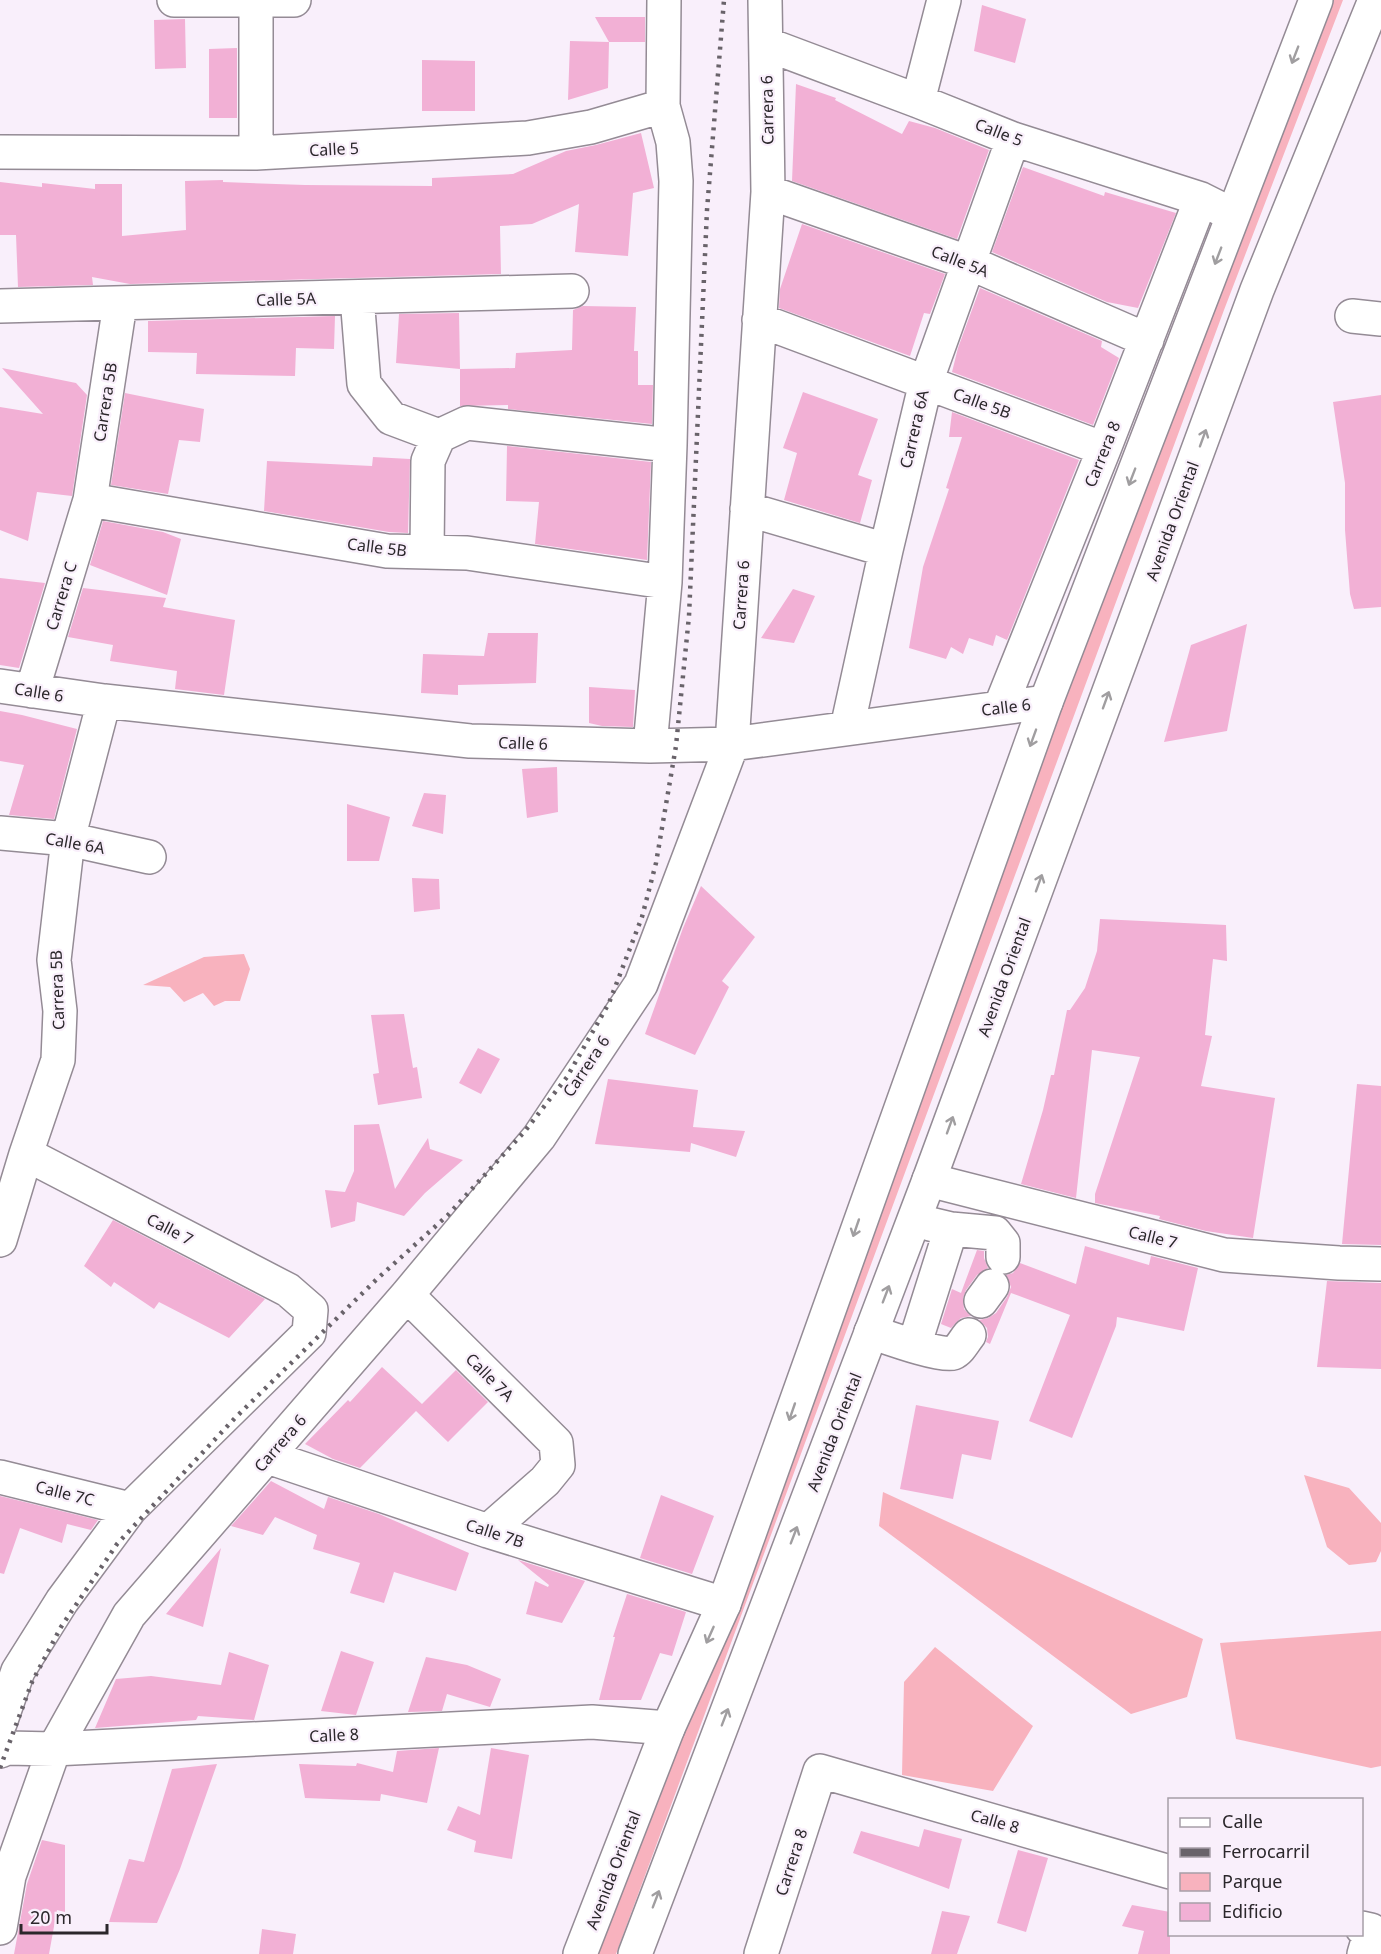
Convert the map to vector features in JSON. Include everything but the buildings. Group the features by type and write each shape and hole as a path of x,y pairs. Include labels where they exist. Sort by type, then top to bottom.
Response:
{"street":[{"path":"174,0 294,0"},
{"path":"256,0 256,153"},
{"path":"650,746 665,582 676,180 672,142 663,106 664,0"},
{"name":"Carrera 6","path":"0,1928 9,1876 54,1749 129,1616 407,1295 538,1137 641,984 732,744 768,192 765,0"},
{"path":"918,100 944,0"},
{"name":"Avenida Oriental","path":"580,1954 668,1728 724,1604 1046,702 1316,0"},
{"name":"Avenida Oriental","path":"635,1954 929,1180 1257,290 1375,0"},
{"name":"Calle 5","path":"766,44 918,100 1013,139 1201,199 1233,215"},
{"name":"Calle 5","path":"0,152 256,153 528,138 591,127 663,106"},
{"name":"Carrera 6A","path":"847,728 926,382 1013,139"},
{"name":"Calle 5A","path":"768,192 970,263 1146,340"},
{"name":"Carrera 8","path":"1000,708 1201,199"},
{"name":"Calle 5A","path":"0,306 572,291"},
{"path":"357,297 364,384 391,418 439,436"},
{"name":"Carrera 5B","path":"90,500 120,304"},
{"name":"Calle 5B","path":"759,320 1104,448"},
{"path":"427,552 428,461 439,436 467,423 670,445"},
{"name":"Calle 5B","path":"90,500 387,551 467,553 665,582"},
{"name":"Carrera C","path":"32,691 90,500"},
{"path":"747,509 886,550"},
{"name":"Calle 6","path":"0,686 104,702 470,741 650,746 732,744 1046,702"},
{"name":"Carrera 5B","path":"0,1240 58,1060 60,1011 54,960 68,839 104,702"},
{"name":"Calle 6A","path":"0,833 68,839 149,857"},
{"name":"Calle 7","path":"26,1154 288,1290 311,1310 309,1333 130,1509"},
{"name":"Calle 7","path":"929,1180 1224,1255 1381,1264"},
{"path":"914,1220 951,1229 995,1233 1003,1243 992,1281"},
{"path":"914,1346 951,1229"},
{"name":"Calle 7A","path":"407,1295 556,1443 558,1466 545,1481 488,1532"},
{"path":"871,1332 914,1346 950,1354 957,1351 969,1335"},
{"name":"Calle 7B","path":"268,1457 488,1532 724,1604"},
{"name":"Calle 7C","path":"0,1478 130,1509"},
{"path":"0,1723 18,1671 62,1601 130,1509"},
{"name":"Calle 8","path":"0,1751 7,1748 54,1749 592,1722 668,1728"},
{"name":"Carrera 8","path":"765,1953 820,1771"},
{"name":"Calle 8","path":"820,1771 1168,1871"}],"green space":[{"path":"1323,0 1343,0 1224,310 616,1954 591,1954"},
{"path":"244,954 250,969 240,1001 225,1001 214,1006 203,993 184,1002 170,987 143,985 204,957"},
{"path":"1304,1475 1349,1488 1381,1523 1381,1551 1376,1562 1349,1565 1327,1547"},
{"path":"883,1492 1203,1639 1187,1697 1131,1714 879,1526"},
{"path":"1381,1631 1381,1766 1371,1768 1236,1739 1220,1643"},
{"path":"935,1647 1033,1726 993,1791 902,1775 904,1682"}],"railway":[{"path":"0,1768 32,1682 61,1627 117,1544 235,1418 377,1279 448,1215 525,1131 567,1077 609,1003 642,917 656,863 676,746 689,616 707,210 724,0"}]}
